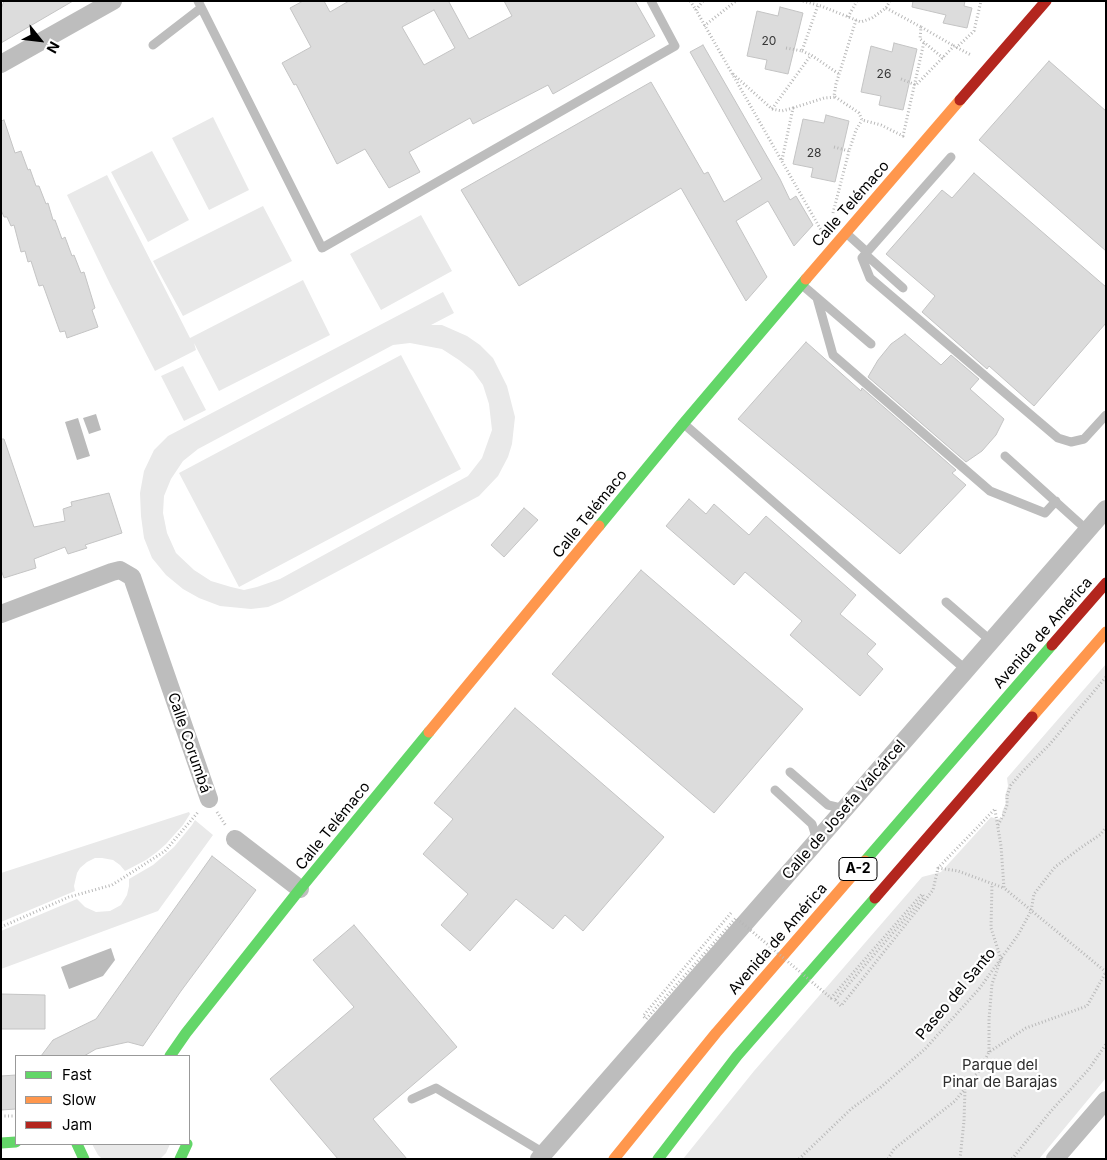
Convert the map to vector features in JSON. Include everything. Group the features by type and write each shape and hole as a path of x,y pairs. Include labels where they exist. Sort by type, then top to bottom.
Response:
{"main road":[{"name":"Calle Telémaco","path":"171,1055 300,889 683,424 801,284 1046,1"},
{"name":"Avenida de América","path":"614,1159 716,1033 1106,583"},
{"name":"A-2","path":"658,1159 738,1056 1106,632"},
{"path":"1,1143 15,1142"},
{"path":"77,1145 84,1159"}],"street":[{"path":"1,64 113,1"},
{"name":"Calle de Josefa Valcárcel","path":"544,1157 582,1110 1106,508"},
{"name":"Calle Corumbá","path":"3,613 120,570 132,577 209,799"},
{"path":"235,839 300,889"},
{"path":"1055,1159 1106,1100"}],"lane":[{"path":"153,45 200,5 322,248 675,46 651,1"},
{"path":"951,157 862,258 870,278 1058,438 1071,442 1084,439 1106,415"},
{"path":"846,233 903,288"},
{"path":"801,284 871,344"},
{"path":"817,298 833,355 990,491 1045,513 1056,501"},
{"path":"683,424 966,670"},
{"path":"1005,456 1087,530"},
{"path":"946,602 991,641"},
{"path":"790,772 828,805 845,809"},
{"path":"775,790 812,824 817,841"},
{"path":"412,1099 436,1088 544,1157"}],"path":[{"path":"690,1 823,234 827,228"},
{"path":"696,10 703,1"},
{"path":"704,26 736,1"},
{"path":"803,1 861,22 872,18 886,8 890,1"},
{"path":"848,17 857,1"},
{"path":"901,79 916,85 974,31 981,1"},
{"path":"802,51 818,5"},
{"path":"886,8 974,57"},
{"path":"856,20 834,96 859,113 862,120"},
{"path":"922,27 920,39 943,58"},
{"path":"862,120 881,125 903,136 903,129 924,42"},
{"path":"786,48 811,55 840,74"},
{"path":"772,109 811,55"},
{"path":"730,72 772,109 782,111 824,98 836,97"},
{"path":"781,161 793,108"},
{"path":"830,221 849,151 856,130 862,120"},
{"path":"834,147 849,151"},
{"path":"998,826 1007,805 1007,796 1011,785 1050,744 1106,677"},
{"path":"1,927 70,897 112,885 165,851 209,799"},
{"name":"Calle Corumbá","path":"209,799 235,839"},
{"path":"732,913 643,1016 646,1019 736,918 830,998 922,894 924,897 835,1000 841,1006 933,890 938,868 995,809 1001,846 1004,888"},
{"name":"Paseo del Santo","path":"799,1159 851,1109 880,1088 925,1049 979,989 1001,959 1018,935 1031,911 1034,894 1055,867 1101,834 1106,827"},
{"path":"938,868 958,871 1004,888 1106,972 1086,1006 1026,1028 989,1052"},
{"path":"888,1159 894,1149 955,1101 979,1071 989,1052 992,984 1001,959 991,928 992,884"},
{"path":"1012,1159 1089,1069 1106,1044"},
{"path":"960,1159 965,1088"},
{"path":"1,1116 15,1116"}],"green space":[{"path":"213,117 249,190 209,210 172,138"},
{"path":"152,151 189,220 148,242 111,172"},
{"path":"107,175 190,338 303,280 330,335 219,391 194,343 196,350 155,371 67,195"},
{"path":"263,206 292,261 183,316 153,261"},
{"path":"421,215 452,271 381,310 350,254"},
{"path":"443,292 454,313 431,325 442,325 467,336 480,345 493,358 507,386 515,417 512,444 508,457 498,476 479,496 282,601 268,607 251,609 220,606 199,598 183,589 166,575 152,558 144,538 140,493 144,471 154,450 168,436","holes":["410,343 442,349 473,371 483,385 489,404 492,430 482,458 468,476 280,579 257,587 244,590 211,581 194,570 176,553 167,533 163,513 164,496 171,479 183,461 198,449 393,345"]},
{"path":"401,355 461,469 239,587 179,473"},
{"path":"183,366 206,410 184,421 161,376"},
{"name":"Parque del Pinar de Barajas","path":"1106,664 1106,1078 1039,1159 683,1159 754,1071 922,877 941,872 991,817 1002,818 1002,812 1006,803 1007,778"},
{"path":"189,812 190,814 183,825 166,844 146,860 125,871 113,860 95,858 80,868 74,886 75,891 1,922 1,873"},
{"path":"195,820 213,835 158,911 1,969 1,931 77,899 85,907 96,912 110,911 121,905 127,895 129,879 153,865 174,847"},
{"path":"93,1145 170,1145 166,1153 160,1159 102,1159"}],"shaded area":[{"path":"96,414 101,430 89,434 83,418"},
{"path":"78,418 90,456 77,460 65,422"},
{"path":"111,948 115,960 103,976 69,989 61,967"}],"building":[{"path":"4,1 73,1 1,43 1,9"},
{"path":"303,1 324,1 330,12 349,1 450,1 469,39 512,16 504,1 635,1 655,36 553,94 548,85 473,124 470,118 409,152 420,172 389,188 365,149 337,164 296,84 294,85 282,63 311,47 290,8","holes":["434,10 455,48 424,65 402,27"]},
{"path":"913,1 965,1 964,6 972,8 967,28 943,23 946,15 912,7"},
{"path":"780,7 803,13 788,74 765,69 767,60 747,56 757,11 778,16"},
{"path":"894,43 917,49 903,110 879,105 881,96 861,92 871,46 892,52"},
{"path":"703,45 780,179 790,200 796,196 813,225 794,246 768,201 736,221 767,277 746,301 681,188 519,286 461,190 651,82 704,174 708,172 724,202 762,179 690,52"},
{"path":"1049,61 1106,111 1106,251 979,140"},
{"path":"826,115 849,121 835,182 811,177 813,168 793,164 803,119 824,123"},
{"path":"4,120 15,153 21,151 36,186 39,186 46,204 48,203 53,220 55,220 62,239 65,237 81,273 84,272 95,308 92,310 98,327 67,338 65,331 60,332 43,285 39,286 31,261 28,262 25,251 21,252 14,225 11,226 7,217 4,217 1,210 1,121"},
{"path":"974,173 1106,287 1106,323 1034,406 989,366 987,369 922,312 935,296 886,254 942,190 952,198"},
{"path":"905,334 941,365 951,355 979,379 970,389 1004,419 996,435 982,451 966,462 868,377 878,360 891,344"},
{"path":"806,342 861,391 862,388 956,470 952,473 966,485 900,554 738,419"},
{"path":"1,439 4,439 34,527 65,521 63,509 72,506 71,502 109,493 122,533 85,545 87,548 68,554 65,547 34,559 36,568 4,578 1,570"},
{"path":"689,499 706,514 714,504 749,535 766,516 856,595 840,614 876,644 867,654 883,669 860,696 790,635 802,621 745,572 734,585 666,526"},
{"path":"524,508 538,520 504,557 491,545"},
{"path":"641,570 803,709 714,813 552,674"},
{"path":"515,708 664,837 583,931 565,915 553,929 516,899 470,951 441,925 468,894 423,854 453,819 434,803"},
{"path":"212,856 256,890 143,1046 128,1042 96,1049 86,1055 42,1055 53,1040 96,1019"},
{"path":"354,925 457,1047 373,1119 407,1159 338,1159 270,1079 354,1007 313,960"},
{"path":"1,994 45,995 45,1029 1,1029"},
{"path":"15,1075 15,1109 1,1110 1,1076"}],"traffic: fast":[{"path":"599,526 806,279"},
{"path":"865,861 1052,645"},
{"path":"171,1055 300,889 429,732"},
{"path":"658,1159 737,1056 875,898"},
{"path":"1,1143 15,1142"},
{"path":"77,1145 84,1159"},
{"path":"180,1159 187,1145"}],"traffic: slow":[{"path":"806,279 960,100"},
{"path":"429,732 599,526"},
{"path":"1032,717 1106,632"},
{"path":"614,1159 716,1033 865,861"}],"traffic: jam":[{"path":"960,100 1046,1"},
{"path":"1052,645 1106,583"},
{"path":"875,898 1032,717"}]}
